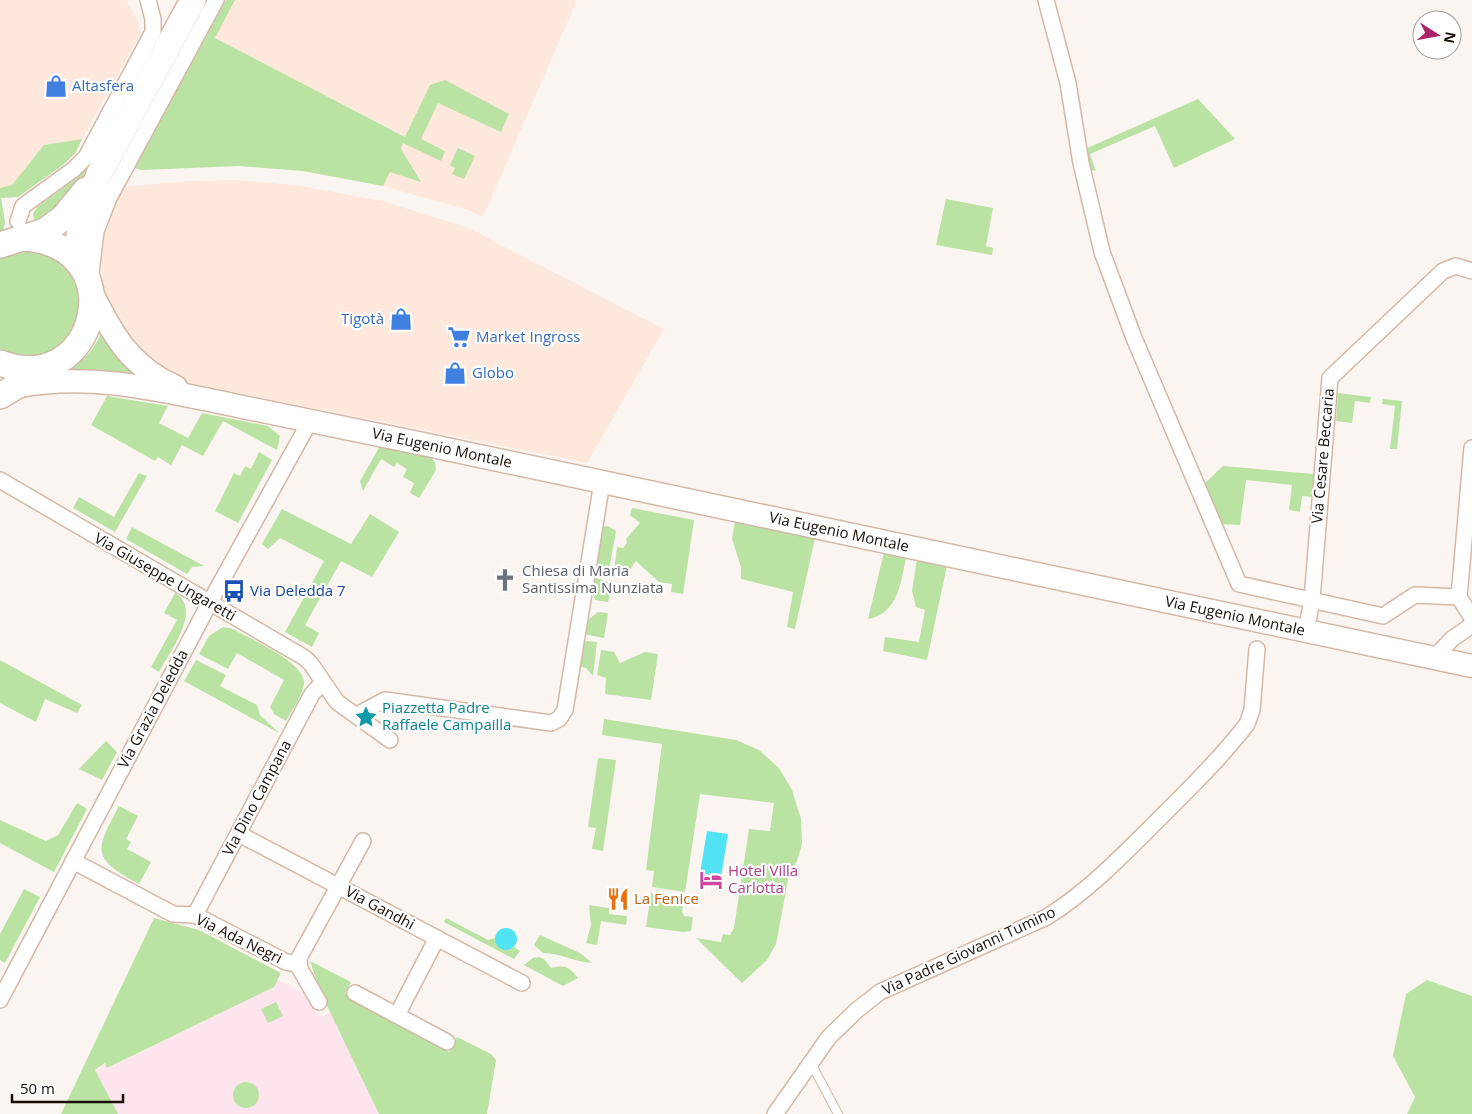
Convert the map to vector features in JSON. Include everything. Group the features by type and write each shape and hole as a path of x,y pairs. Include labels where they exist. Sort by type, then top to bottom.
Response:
{"main road":[{"path":"80,264 80,236 83,218 99,174 188,6"},
{"path":"9,238 45,231 63,218 99,174"},
{"path":"9,238 39,239 54,244 68,252 80,264 107,323 125,350 156,378 205,399"},
{"path":"25,376 74,349 88,328 93,311 92,290"},
{"path":"25,376 126,385 205,399"},
{"name":"Via Eugenio Montale","path":"205,399 1472,666"}],"street":[{"path":"9,238 23,206 74,169 86,157 152,32 153,19 148,0"},
{"path":"92,290 91,260 96,231 109,198 216,0"},
{"path":"1046,0 1068,82 1081,163 1102,252 1134,338 1239,584 1383,616 1416,595 1459,597"},
{"name":"Via Cesare Beccaria","path":"1306,631 1312,600 1330,378 1443,271 1456,266 1472,271"},
{"name":"Via Grazia Deledda","path":"0,1000 209,604 310,421"},
{"path":"1472,448 1459,597 1472,618"},
{"name":"Via Giuseppe Ungaretti","path":"0,480 209,604 305,658 337,702 390,740"},
{"path":"357,715 386,700 551,723 559,719 565,710 602,482"},
{"path":"1434,658 1452,639 1472,625"},
{"name":"Via Padre Giovanni Tumino","path":"775,1114 828,1037 880,992 1047,917 1072,901 1101,877 1176,802 1247,724 1252,710 1257,649"},
{"name":"Via Dino Campana","path":"195,915 312,694 323,682"},
{"name":"Via Gandhi","path":"239,834 522,982"},
{"path":"319,1002 298,964 299,958 363,841"},
{"name":"Via Ada Negri","path":"73,862 173,914 195,915 286,962 298,964"},
{"path":"397,1015 438,938"},
{"path":"355,993 447,1042"}],"lane":[{"path":"811,1062 838,1114"}],"shaded area":[{"name":"Altasfera","path":"0,0 125,0 138,20 141,33 82,139 44,145 12,186 0,188"},
{"path":"226,0 577,0 483,217 468,210 383,186 406,137 208,34"},
{"path":"238,180 300,186 382,201 466,227 664,329 587,463 189,383 171,377 137,351 114,316 106,297 102,273 100,252 103,235 123,187 189,181"},
{"path":"278,980 311,997 320,1017 332,1012 379,1114 118,1114 95,1071 106,1063 108,1068 274,987"}],"green space":[{"path":"226,0 235,0 215,38 405,137 430,85 445,80 509,114 501,132 438,103 421,139 445,151 441,161 403,143 401,149 421,182 390,172 383,186 303,171 239,166 141,170 135,168"},
{"path":"1198,99 1235,139 1174,168 1155,126 1090,154 1096,171 1090,170 1085,149"},
{"path":"82,139 76,152 63,165 18,197 1,198 5,222 3,232 0,232 0,188 12,185 44,145"},
{"path":"458,148 475,156 464,179 452,174 455,168 450,165"},
{"path":"88,167 73,193 36,226 33,214 37,207 74,180"},
{"path":"946,199 993,208 986,246 993,248 992,255 936,245"},
{"path":"13,248 64,260 82,291 77,327 51,352 34,357 16,356 0,349 0,255"},
{"path":"102,331 134,372 133,376 75,372 69,369 89,353"},
{"path":"1338,393 1371,397 1370,403 1355,401 1352,423 1336,421"},
{"path":"107,396 168,406 159,423 188,438 202,413 268,426 280,436 277,450 223,421 203,456 182,445 171,465 158,457 155,461 91,425"},
{"path":"1383,399 1402,401 1397,449 1390,449 1395,406 1382,404"},
{"path":"380,446 430,457 435,462 436,470 419,498 410,493 414,483 403,477 407,469 397,463 394,467 381,459 363,491 360,481"},
{"path":"259,452 272,460 238,523 215,511 234,473 240,476 245,466 251,469"},
{"path":"1223,466 1314,474 1312,497 1302,496 1300,512 1289,510 1292,485 1246,480 1240,525 1221,524 1204,484"},
{"path":"139,473 147,476 115,532 73,508 79,497 114,517"},
{"path":"632,508 694,520 683,594 671,592 672,584 659,582 636,561 628,572 614,570 617,547 623,548 627,543 626,539 640,523 630,515"},
{"path":"282,509 351,544 370,514 399,532 372,577 341,561 305,625 319,633 312,647 285,632 324,561 280,538 268,549 262,544"},
{"path":"735,521 815,538 795,629 787,627 793,592 741,579 741,567 732,539"},
{"path":"608,526 616,531 608,576 594,573 602,527"},
{"path":"132,527 204,566 192,567 187,574 126,539"},
{"path":"884,552 906,557 900,586 892,604 886,611 868,619"},
{"path":"917,559 947,565 927,660 883,651 885,637 919,642 925,610 916,607 912,591"},
{"path":"593,577 612,583 608,602 595,600 591,589"},
{"path":"175,593 183,600 186,609 185,620 182,631 159,672 151,667 177,620 164,613"},
{"path":"598,612 608,613 604,638 583,634 585,622"},
{"path":"223,627 233,629 274,651 302,674 304,682 302,692 286,721 274,714 270,707 284,680 237,653 228,669 199,654 209,636"},
{"path":"582,642 597,642 593,676 586,668 578,666"},
{"path":"601,650 614,652 620,663 645,652 658,654 651,700 605,694 606,678 597,675"},
{"path":"0,660 82,705 77,713 45,699 36,722 0,703"},
{"path":"196,660 226,675 220,686 257,705 260,715 279,733 184,681"},
{"path":"604,719 736,740 759,750 779,768 792,790 801,819 802,844 797,861 789,875 776,944 767,960 742,983 696,938 721,942 723,934 730,935 734,928 749,829 770,831 774,803 700,794 685,892 652,887 654,871 646,870 662,744 602,735"},
{"path":"106,741 117,752 102,780 79,769"},
{"path":"598,758 616,760 603,851 592,849 596,828 588,827"},
{"path":"77,803 87,809 54,872 0,843 0,820 46,841 58,835"},
{"path":"119,806 138,816 126,839 131,842 127,849 151,862 139,884 112,867 105,860 102,852 105,834"},
{"path":"24,889 40,897 5,963 0,960 0,934"},
{"path":"651,893 684,898 682,912 684,916 693,917 691,931 683,932 646,927"},
{"path":"589,905 609,908 609,914 627,916 626,925 601,921 597,945 586,943 591,925"},
{"path":"154,918 199,930 281,973 274,987 107,1068 105,1063 95,1070 118,1114 61,1114"},
{"path":"446,918 488,940 495,938 496,944 509,950 514,947 520,951 514,959 444,922"},
{"path":"540,935 580,953 592,963 556,954 543,953 534,945"},
{"path":"539,957 544,959 551,968 566,967 578,978 563,986 524,965 533,958"},
{"path":"310,961 351,982 345,993 449,1052 457,1037 491,1054 496,1060 487,1114 379,1114 320,991"},
{"path":"1427,980 1472,996 1472,1114 1407,1114 1415,1097 1393,1056 1406,994"},
{"path":"276,1002 283,1016 268,1023 261,1009"},
{"path":"246,1082 255,1086 259,1095 255,1104 246,1108 237,1104 233,1095 237,1086"}],"water":[{"path":"707,831 728,834 721,877 700,873"},
{"path":"506,928 514,931 517,939 514,947 506,950 498,947 495,939 498,931"}],"place":[{"name":"Altasfera","path":"56,86"},
{"name":"Tigotà","path":"401,319"},
{"name":"Market Ingross","path":"459,337"},
{"name":"Globo","path":"455,373"},
{"name":"Chiesa di Maria Santissima Nunziata","path":"505,580"},
{"name":"Via Deledda 7","path":"234,591"},
{"name":"Piazzetta Padre Raffaele Campailla","path":"366,717"},
{"name":"Hotel Villa Carlotta","path":"711,880"},
{"name":"La Fenice","path":"618,899"}]}
